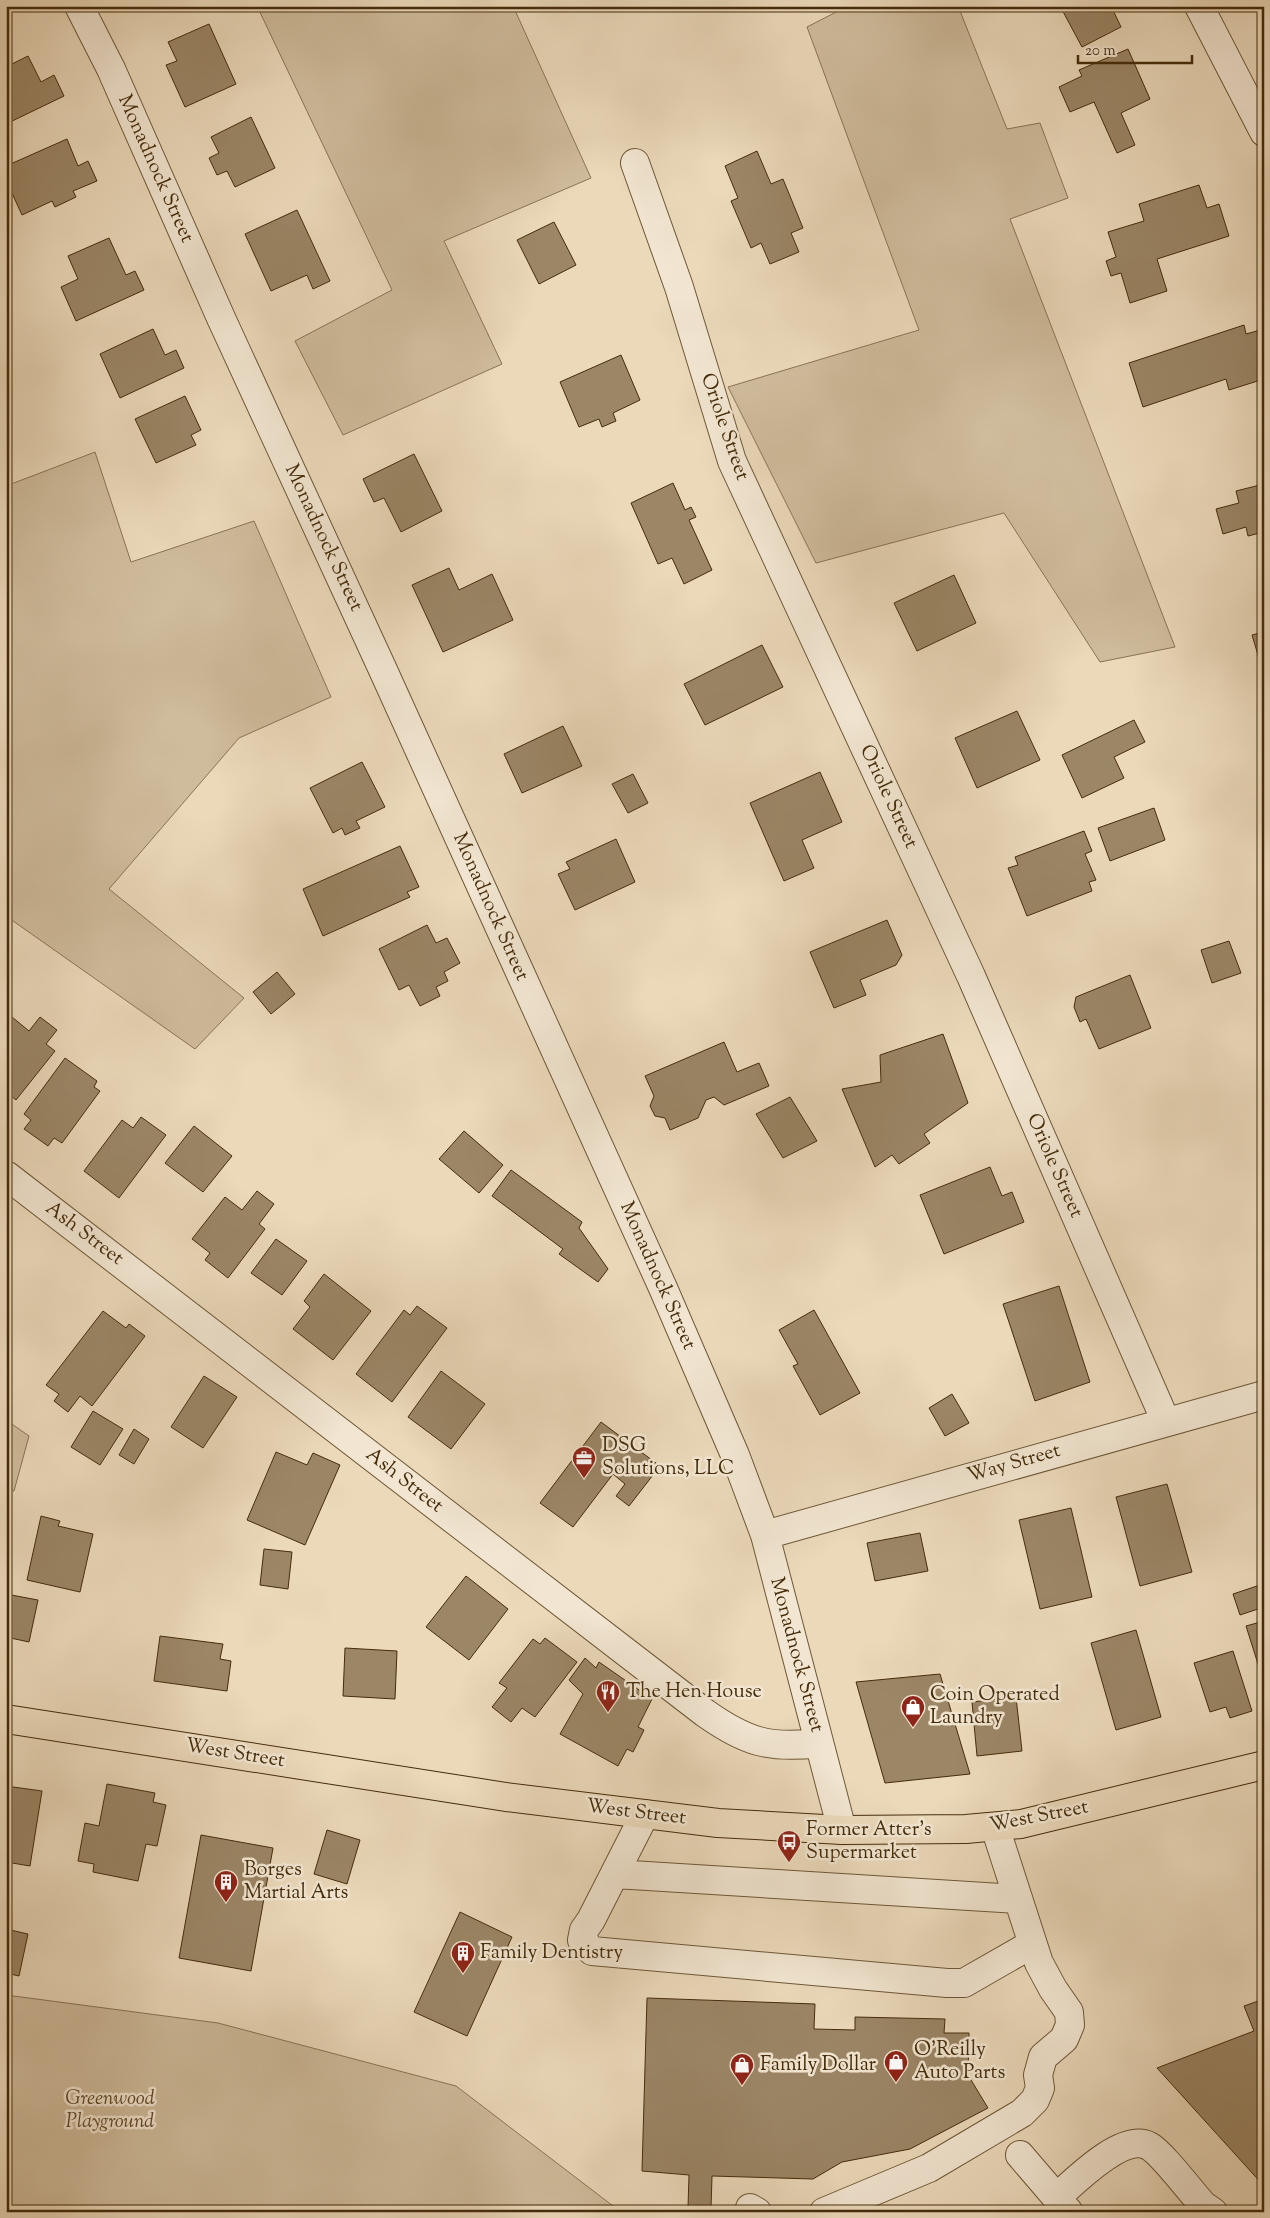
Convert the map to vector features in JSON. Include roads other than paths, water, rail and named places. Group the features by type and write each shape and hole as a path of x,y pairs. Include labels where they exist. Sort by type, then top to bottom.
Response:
{"main road":[{"name":"West Street","path":"6,1719 506,1797 718,1823 842,1830 995,1827 1021,1824 1264,1764"}],"street":[{"name":"Monadnock Street","path":"79,6 111,69 221,318 663,1288 734,1455 765,1535 842,1830"},
{"path":"1199,6 1264,132"},
{"name":"Oriole Street","path":"635,163 682,296 732,460 971,976 1166,1422"},
{"name":"Ash Street","path":"6,1175 704,1713 730,1730 753,1741 789,1746 819,1743"},
{"name":"Way Street","path":"765,1535 1264,1395"},
{"path":"645,1814 584,1930 582,1940 592,1951 964,1983 1032,1944"},
{"path":"824,2212 929,2168 1022,2113 1035,2100 1040,2088 1038,2075 1043,2057 1064,2039 1070,2026 1069,2012 1053,1989 1032,1944 995,1827"},
{"path":"615,1874 1018,1899"},
{"path":"1020,2155 1062,2205 1106,2155 1118,2149 1140,2143 1154,2149 1203,2205 1213,2212"}],"place":[{"name":"DSG Solutions, LLC","path":"584,1479"},
{"name":"The Hen House","path":"608,1713"},
{"name":"Coin Operated Laundry","path":"913,1728"},
{"name":"Former Atter's Supermarket","path":"789,1863"},
{"name":"Borges Martial Arts","path":"226,1903"},
{"name":"Family Dentistry","path":"463,1974"},
{"name":"O'Reilly Auto Parts","path":"896,2083"},
{"name":"Family Dollar","path":"742,2086"}],"park label":[{"name":"Greenwood Playground","path":"110,2110"}]}
